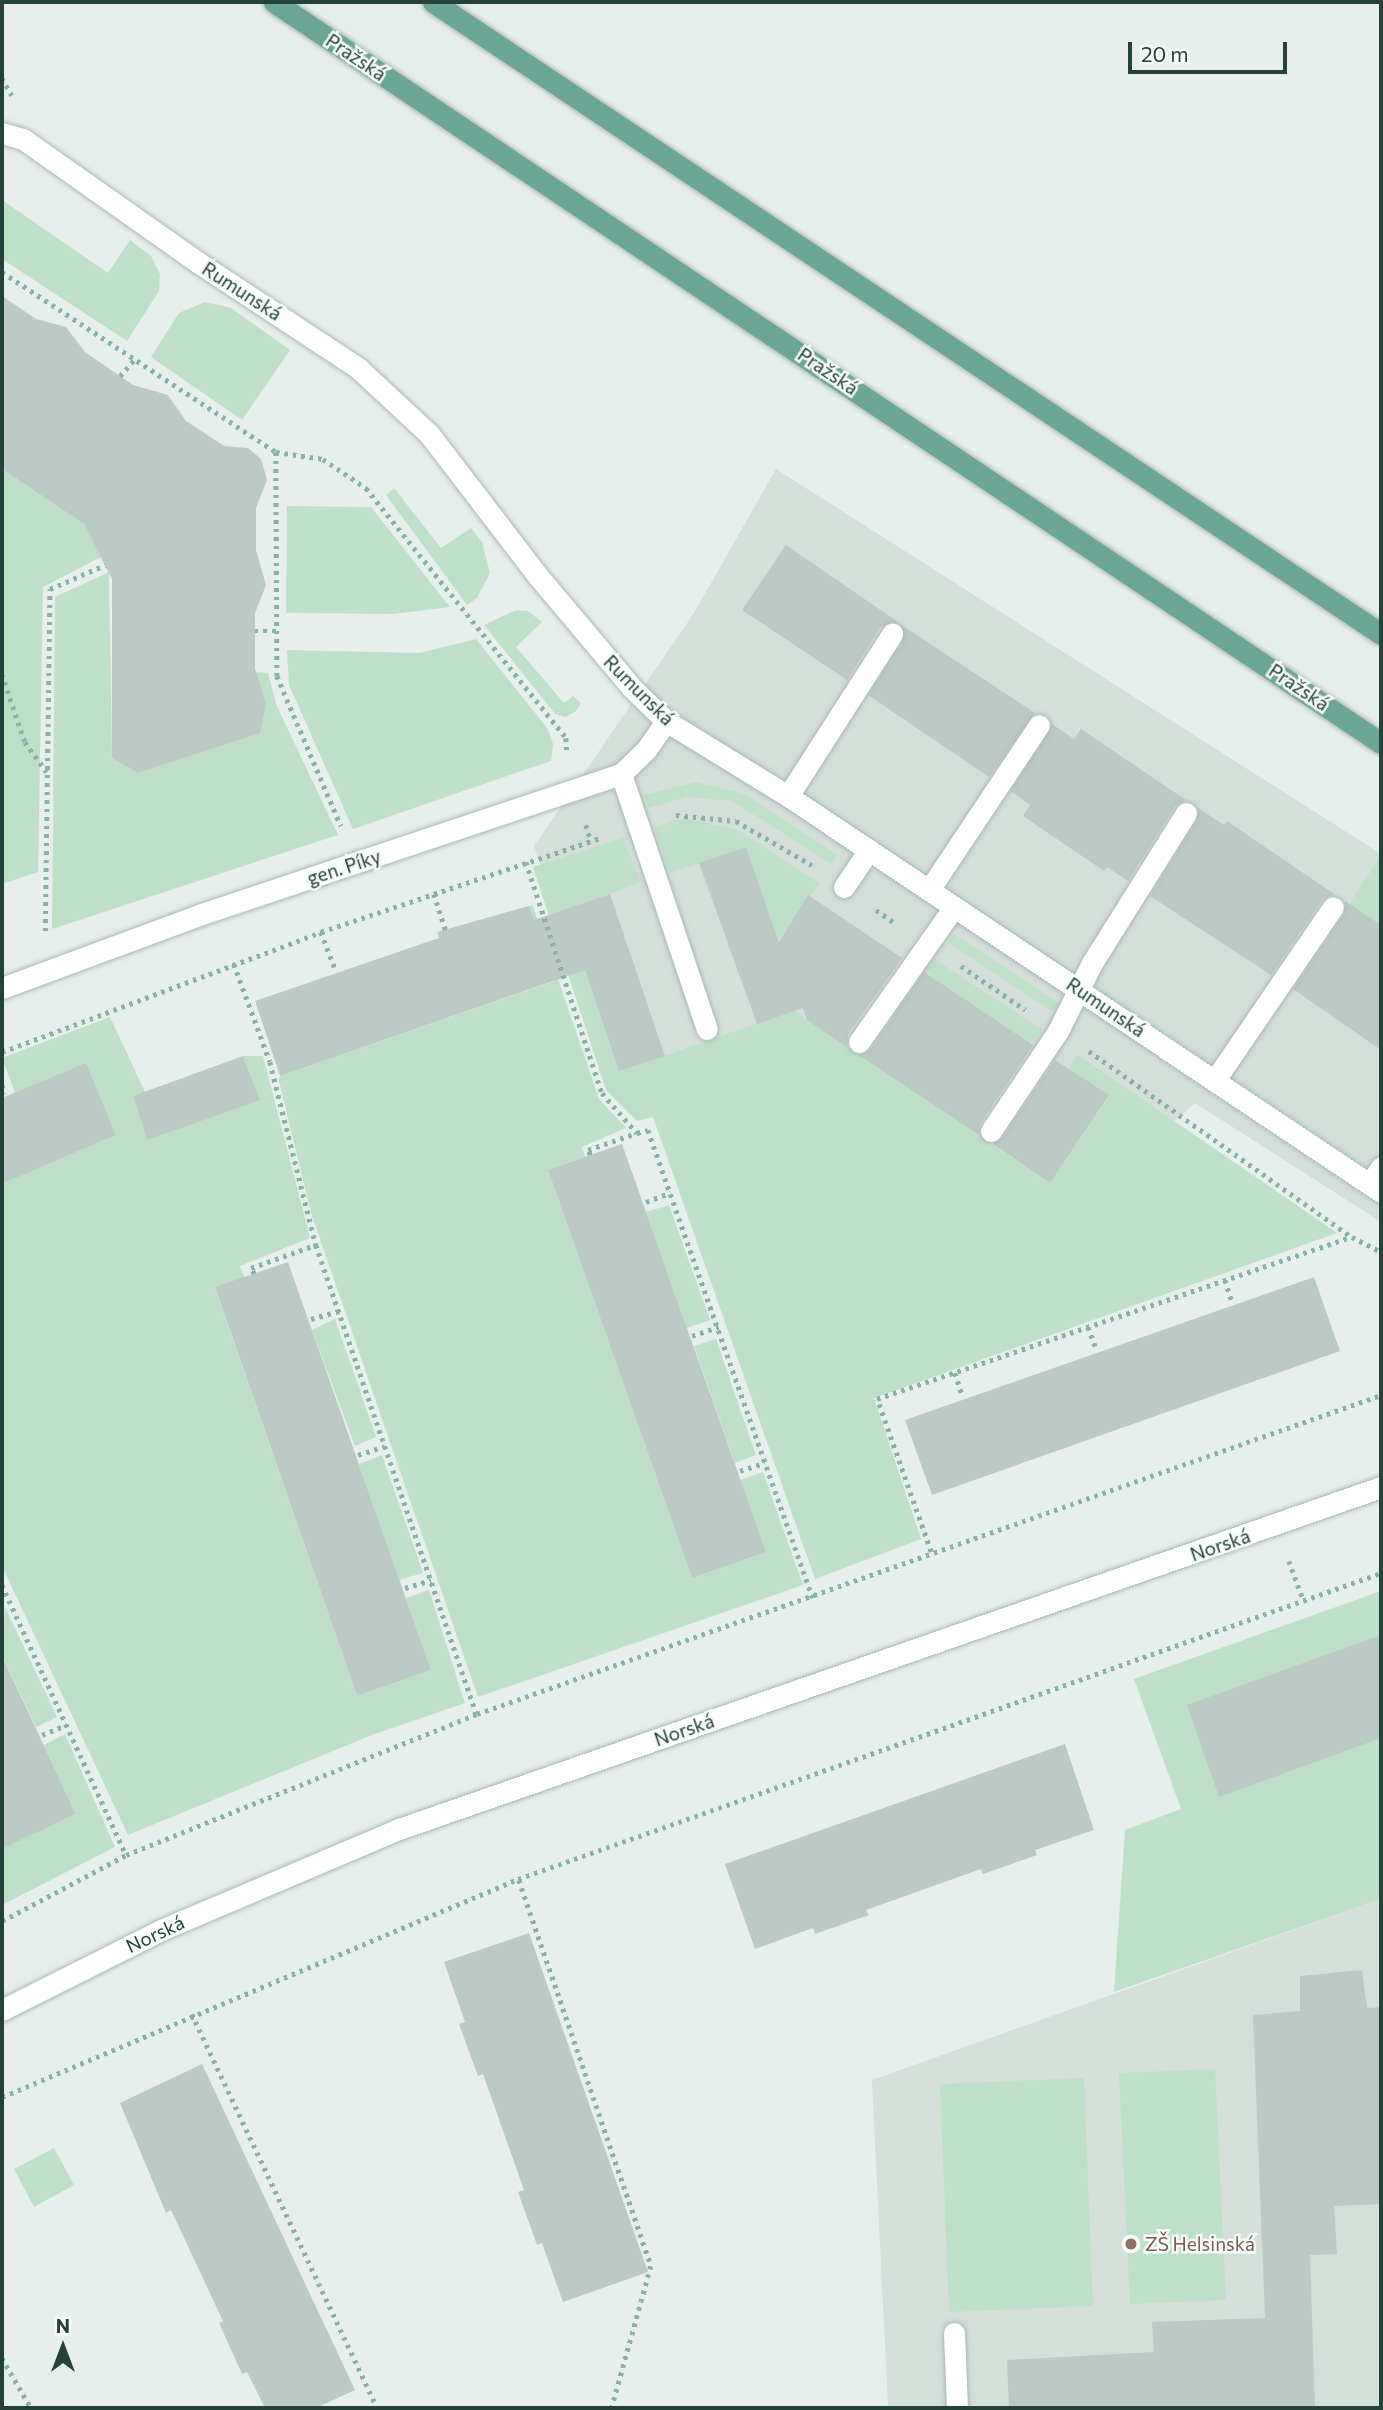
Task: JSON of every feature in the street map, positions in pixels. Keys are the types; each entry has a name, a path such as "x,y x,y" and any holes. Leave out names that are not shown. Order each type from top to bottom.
{"main road":[{"name":"Pražská","path":"274,2 1381,743"},
{"path":"433,2 1381,634"}],"street":[{"name":"Rumunská","path":"2,133 23,139 199,263 358,368 429,434 537,575 632,688 666,721 788,796 1215,1080 1378,1181"},
{"path":"788,796 892,634"},
{"name":"gen. Píky","path":"2,988 50,968 621,774 646,750 666,721"},
{"path":"929,890 1038,725"},
{"path":"621,774 707,1029"},
{"path":"991,1131 1058,1031 1186,813"},
{"path":"844,887 869,850"},
{"path":"859,1042 954,907"},
{"path":"1215,1080 1333,907"},
{"name":"Norská","path":"2,2010 161,1930 399,1829 1381,1488"},
{"path":"954,2333 957,2408"}],"path":[{"path":"2,272 276,452 323,459 366,488 566,738 568,755"},
{"path":"120,376 135,359"},
{"path":"276,452 278,676 286,703 346,838"},
{"path":"50,968 45,941 50,589 105,565"},
{"path":"255,631 278,631"},
{"path":"2,674 25,741 47,772"},
{"path":"638,824 661,816 695,814 736,821 844,887 1058,1031 1352,1237 1381,1252"},
{"path":"2,1052 321,932 591,841"},
{"path":"526,862 602,1093 637,1133"},
{"path":"434,894 446,930"},
{"path":"321,932 335,969"},
{"path":"234,964 270,1062 316,1245 477,1714"},
{"path":"2,1085 5,1094"},
{"path":"590,1155 588,1150 648,1130 813,1599"},
{"path":"646,1202 670,1193"},
{"path":"931,1552 877,1399 1352,1237"},
{"path":"254,1274 251,1268 316,1245"},
{"path":"1225,1280 1232,1303"},
{"path":"311,1319 339,1311"},
{"path":"1088,1326 1097,1350"},
{"path":"692,1336 718,1327"},
{"path":"955,1373 963,1397"},
{"path":"2,1921 126,1856 477,1714 813,1599 931,1552 1381,1395"},
{"path":"358,1455 385,1446"},
{"path":"740,1471 765,1462"},
{"path":"2,2097 192,2014 518,1880 1381,1573"},
{"path":"405,1588 431,1580"},
{"path":"2,1585 4,1595 126,1856"},
{"path":"42,1735 66,1725"},
{"path":"518,1880 651,2266 612,2408"},
{"path":"192,2014 377,2408"},
{"path":"2,2358 31,2408"}],"shaded area":[{"path":"776,469 1381,854 1381,1222 1195,1103 1061,1222 611,1081 534,846 694,613"},
{"name":"ZŠ Helsinská","path":"1381,1899 1381,2408 888,2408 872,2080"}],"green space":[{"path":"2,200 108,273 130,240 151,256 160,274 159,291 127,341 2,259"},
{"path":"205,302 231,308 290,350 242,420 151,357 179,313"},
{"path":"2,469 84,524 101,557 43,587 38,872 2,884"},
{"path":"394,488 441,548 471,528 482,542 490,573 477,598 467,605 386,495"},
{"path":"287,506 371,507 450,607 393,614 286,613"},
{"path":"109,572 112,758 138,773 255,734 266,703 255,672 268,673 276,704 338,835 52,929 55,597"},
{"path":"516,610 528,611 542,622 516,647 564,703 573,696 581,703 576,711 566,717 555,714 484,625"},
{"path":"476,639 548,729 553,744 551,761 353,829 289,685 287,650 419,653"},
{"path":"696,782 745,794 838,855 831,864 732,801 687,797 649,808 644,795"},
{"path":"684,818 738,830 820,883 781,937 778,938 746,848 670,873 655,827"},
{"path":"624,837 640,883 564,910 619,1071 794,1011 1050,1183 1109,1096 1069,1069 1077,1054 1337,1233 874,1398 921,1539 815,1579 653,1117 637,1121 606,1090 533,867"},
{"path":"1381,856 1381,925 1349,904"},
{"path":"529,906 533,906 599,1099 626,1128 582,1147 585,1157 548,1170 692,1578 766,1552 740,1480 763,1472 803,1585 478,1697 312,1216 279,1081 280,1076 555,981"},
{"path":"954,934 1059,1003 1053,1012 948,942"},
{"path":"933,958 1043,1030 1026,1047 1020,1036 932,978 928,970"},
{"path":"110,1017 145,1092 133,1096 147,1139 259,1099 243,1056 263,1056 310,1238 240,1266 245,1278 215,1288 357,1696 431,1670 406,1598 429,1590 465,1703 372,1735 128,1835 2,1566 2,1184 116,1135 86,1064 15,1093 2,1058"},
{"path":"669,1205 710,1320 687,1328 646,1212"},
{"path":"335,1319 376,1437 355,1446 312,1330"},
{"path":"716,1339 756,1455 735,1463 694,1346"},
{"path":"382,1455 423,1573 399,1580 359,1464"},
{"path":"1381,1591 1381,1899 1114,1992 1125,1830 1181,1809 1134,1679"},
{"path":"5,1607 57,1717 36,1727 2,1655"},
{"path":"65,1734 115,1847 2,1905 2,1839 6,1847 76,1814 44,1745"},
{"path":"1215,2069 1226,2300 1130,2304 1119,2073"},
{"path":"1084,2078 1093,2306 949,2312 940,2084"},
{"path":"54,2148 74,2185 34,2207 14,2169"}],"building":[{"path":"2,296 36,319 66,327 85,352 133,385 168,395 186,421 224,446 248,448 261,459 267,480 256,508 256,550 266,585 255,613 255,669 266,703 260,733 138,773 112,758 112,579 84,524 2,469"},
{"path":"786,545 898,622 881,626 847,680 742,610"},
{"path":"900,624 1035,713 989,777 868,695 903,641"},
{"path":"1052,724 1074,739 1081,729 1186,800 1175,806 1128,881 1107,867 1104,871 1023,816 1030,805 1011,791"},
{"path":"1198,808 1224,825 1227,821 1334,894 1322,900 1271,975 1150,896 1197,820"},
{"path":"746,847 779,942 808,895 902,958 848,1034 847,1047 807,1020 803,1008 757,1024 699,863"},
{"path":"610,894 665,1056 619,1071 585,970 280,1076 255,1001 439,938 437,932 529,906 534,920"},
{"path":"1345,901 1381,925 1381,1050 1293,989 1344,914"},
{"path":"924,972 1033,1045 980,1124 979,1135 859,1055 870,1050"},
{"path":"243,1056 260,1100 147,1140 133,1096"},
{"path":"1055,1060 1109,1095 1050,1183 993,1144 1002,1138"},
{"path":"86,1063 116,1135 2,1184 2,1098"},
{"path":"622,1144 766,1552 692,1578 548,1170"},
{"path":"288,1262 431,1670 357,1696 215,1287"},
{"path":"1314,1277 1340,1351 932,1495 905,1420"},
{"path":"1381,1635 1381,1738 1219,1797 1187,1705"},
{"path":"2,1656 76,1814 2,1849"},
{"path":"1065,1744 1094,1830 1035,1850 1037,1855 983,1874 981,1869 866,1910 869,1915 815,1934 813,1928 755,1949 725,1864"},
{"path":"529,1933 648,2272 563,2302 542,2243 537,2245 518,2192 524,2190 483,2074 478,2076 459,2024 465,2022 444,1962"},
{"path":"1362,1970 1367,2008 1381,2007 1381,2204 1334,2206 1337,2254 1310,2255 1315,2408 1009,2408 1007,2360 1154,2352 1152,2322 1265,2318 1253,2015 1300,2011 1300,1976"},
{"path":"202,2064 355,2390 316,2408 265,2408 247,2372 242,2374 219,2323 223,2321 171,2210 166,2213 120,2103"}],"place":[{"name":"ZŠ Helsinská","path":"1131,2244"}]}
